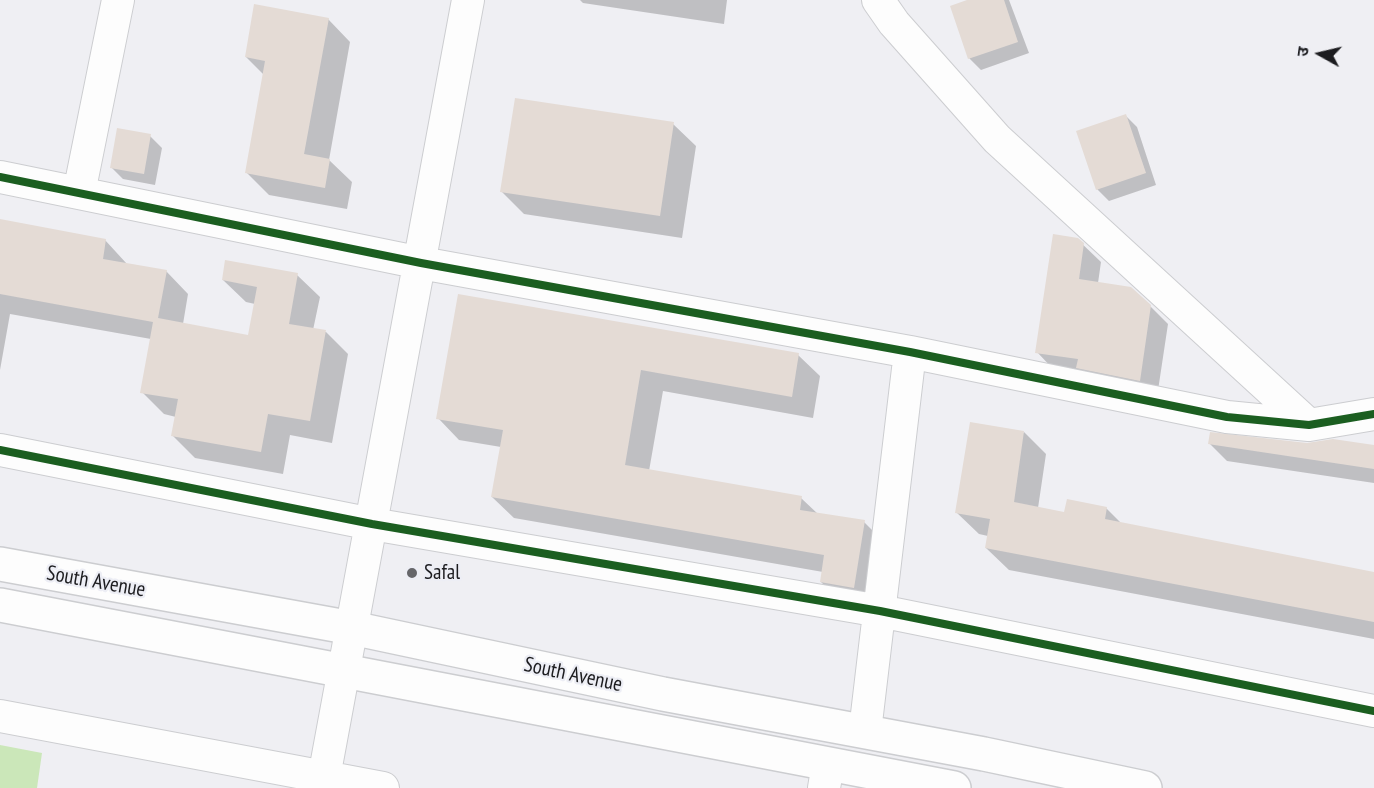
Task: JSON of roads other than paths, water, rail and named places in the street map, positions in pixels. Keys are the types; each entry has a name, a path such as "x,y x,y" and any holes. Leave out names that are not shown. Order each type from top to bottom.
{"main road":[{"name":"South Avenue","path":"0,564 352,628 663,694 865,731 1145,788"},
{"name":"South Avenue","path":"0,605 344,670 826,776 954,788"}],"street":[{"path":"79,194 118,0"},
{"path":"323,782 468,0"},
{"path":"878,0 894,23 997,139 1309,425"},
{"path":"0,177 421,263 910,352 1227,417 1309,425 1374,414"},
{"path":"865,731 910,352"},
{"path":"0,450 372,524 880,611 1374,711"},
{"path":"0,716 323,782 383,788"}],"place":[{"name":"Safal","path":"412,573"}]}
